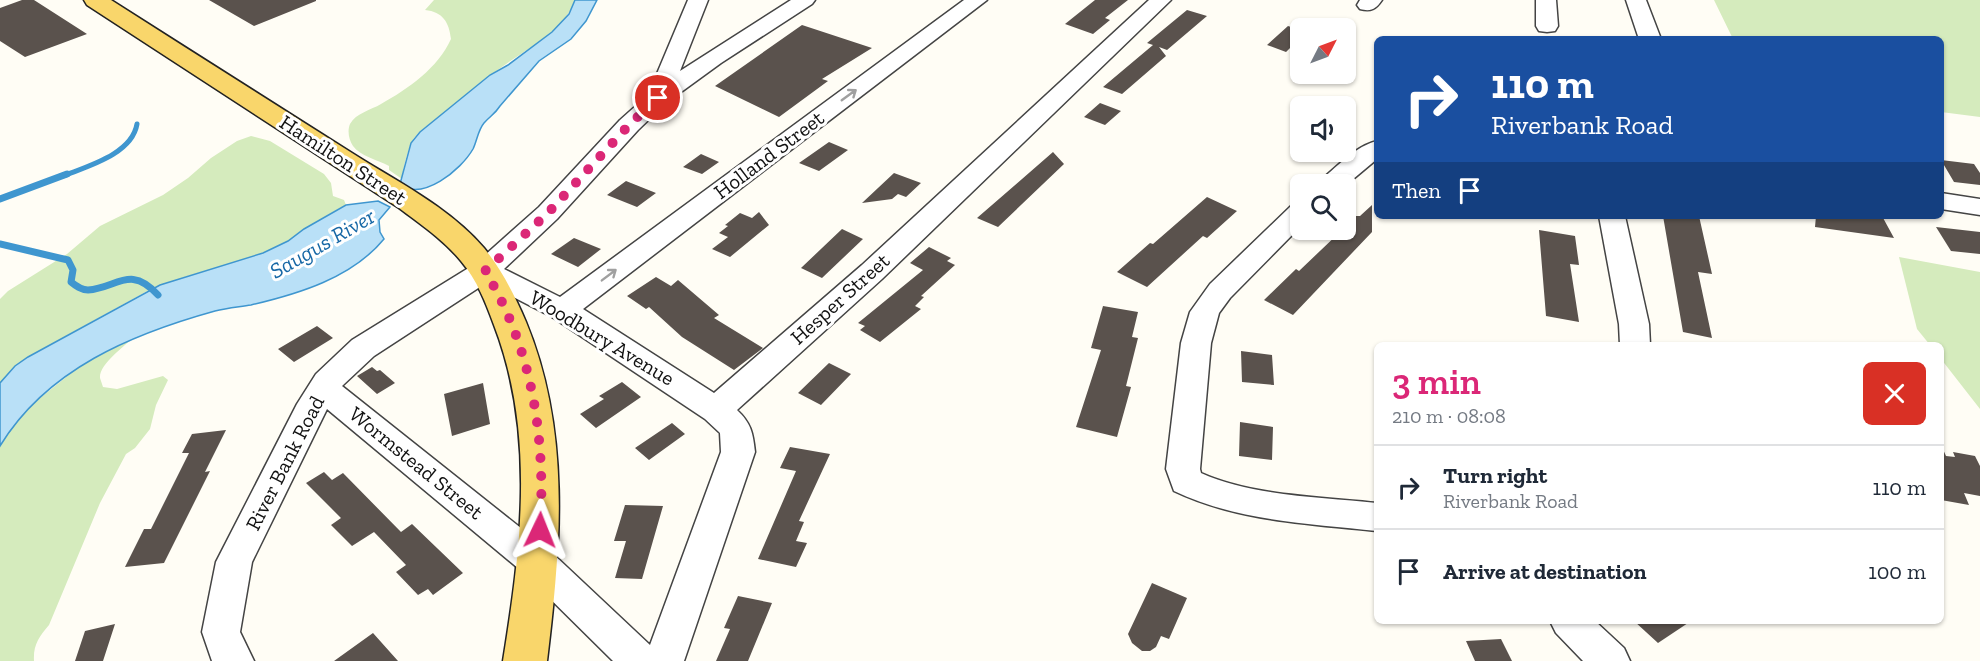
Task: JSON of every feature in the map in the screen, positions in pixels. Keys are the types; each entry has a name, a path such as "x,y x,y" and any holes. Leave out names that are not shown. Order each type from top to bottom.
{"main road":[{"name":"Hamilton Street","path":"95,0 409,202 465,247 485,271 514,329 524,356 537,413 541,513 538,563 525,661"}],"street":[{"path":"658,98 698,0"},
{"name":"River Bank Road","path":"234,661 229,655 221,632 234,562 323,388 363,348 485,271 548,213 629,125 658,98 713,58 805,0"},
{"name":"Holland Street","path":"562,310 977,0"},
{"name":"Hesper Street","path":"716,410 880,264 1161,0"},
{"path":"1546,0 1547,26"},
{"path":"1636,0 1649,36"},
{"path":"1343,174 1374,150"},
{"path":"1944,201 1980,207"},
{"path":"1613,219 1634,324 1635,342"},
{"path":"1290,222 1220,291 1205,312 1197,343 1183,469 1186,481 1197,488 1244,500 1374,518"},
{"name":"Woodbury Avenue","path":"485,271 562,310 716,410"},
{"name":"Wormstead Street","path":"323,388 538,563 640,661"},
{"path":"664,661 738,452 736,429 716,410"},
{"path":"1572,624 1610,661"}],"green space":[{"path":"434,0 575,0 566,17 552,31 491,75 418,134 411,143 402,179 389,170 389,166 356,149 350,138 349,127 356,117 391,98 421,77 445,50 451,39 447,23 436,13 425,10"},
{"path":"1714,0 1980,0 1980,117 1944,112 1944,36 1732,36"},
{"path":"251,136 270,141 324,174 331,183 333,196 344,200 346,205 275,248 149,290 28,357 15,366 0,383 0,299 8,291 67,254 100,226 163,195 211,158 237,141"},
{"path":"1899,257 1980,272 1980,409 1944,363 1944,342 1928,342 1917,329"},
{"path":"134,337 108,361 100,378 103,387 117,389 163,376 168,380 156,405 150,429 135,448 126,454 100,503 49,625 37,642 34,661 0,661 0,430 85,362"}],"water":[{"path":"575,0 597,0 586,21 571,39 539,61 484,123 473,149 460,166 430,186 409,189 400,184 411,143 420,132 490,75 508,65 552,32 569,14"},
{"name":"Saugus River","path":"378,201 390,207 379,220 380,232 384,239 356,264 305,290 269,301 215,311 184,320 153,331 94,358 42,396 19,419 0,446 0,383 15,366 28,357 160,285 263,253 288,241 346,205"}],"building":[{"path":"22,0 34,0 87,34 25,57 0,41 0,8"},
{"path":"209,0 316,0 316,1 254,26"},
{"path":"1095,0 1128,0 1105,18 1110,20 1093,34 1065,24"},
{"path":"1187,10 1207,16 1167,50 1159,47 1166,56 1122,94 1103,87 1153,45 1147,43"},
{"path":"802,25 872,48 822,79 828,81 779,117 715,86"},
{"path":"1290,27 1290,48 1286,52 1267,45"},
{"path":"1100,103 1121,111 1105,125 1084,117"},
{"path":"829,142 848,150 819,171 799,163"},
{"path":"1053,152 1064,164 998,227 977,218"},
{"path":"701,154 719,162 702,174 683,167"},
{"path":"1944,160 1974,164 1980,173 1980,185 1954,182 1944,165"},
{"path":"894,173 921,183 906,197 898,194 892,199 862,203"},
{"path":"626,181 656,193 637,207 607,195"},
{"path":"1207,197 1237,211 1207,238 1203,236 1147,287 1117,272 1150,243 1153,244"},
{"path":"1372,205 1372,232 1293,315 1264,300 1296,269 1299,271 1332,240 1356,240 1356,216 1360,216"},
{"path":"759,212 769,225 730,257 712,249 728,237 719,233 740,213 752,218"},
{"path":"1664,219 1700,219 1712,274 1698,272 1712,338 1683,332"},
{"path":"1816,219 1884,219 1894,238 1815,227"},
{"path":"1936,227 1980,232 1980,254 1951,251"},
{"path":"842,229 863,239 822,278 801,268"},
{"path":"1539,230 1575,236 1579,265 1570,264 1579,322 1546,316"},
{"path":"574,238 601,249 578,267 551,254"},
{"path":"929,247 951,258 947,261 955,265 921,296 924,297 915,306 921,309 880,342 860,330 865,326 858,323 923,270 910,263"},
{"path":"656,277 671,286 678,280 719,315 714,318 763,348 734,370 682,337 649,307 646,309 627,296"},
{"path":"1103,306 1138,312 1132,337 1138,338 1126,386 1131,387 1117,437 1076,427 1101,350 1091,348"},
{"path":"317,326 333,338 294,362 278,349"},
{"path":"1241,351 1272,355 1274,385 1242,382"},
{"path":"829,363 851,374 821,405 798,393"},
{"path":"372,367 377,371 380,370 395,383 377,394 357,376"},
{"path":"622,382 641,397 596,428 580,414 604,399 599,396"},
{"path":"483,383 490,424 452,436 444,394"},
{"path":"1240,422 1273,427 1272,460 1239,456"},
{"path":"672,423 685,434 649,460 635,448"},
{"path":"226,430 205,472 210,471 164,563 125,567 144,529 151,529 189,453 182,453 192,434"},
{"path":"790,447 830,454 799,521 804,522 796,541 807,543 796,567 758,559 796,471 780,468"},
{"path":"1944,452 1946,456 1955,457 1953,452 1975,456 1980,466 1980,496 1964,493 1969,505 1944,501"},
{"path":"324,472 332,480 343,473 401,532 412,524 463,573 433,595 428,589 418,595 396,572 406,565 374,532 352,546 331,525 341,518 306,483"},
{"path":"625,505 663,506 642,579 615,578 626,541 614,541"},
{"path":"1152,583 1187,598 1169,639 1161,636 1156,647 1150,651 1142,651 1132,643 1128,634"},
{"path":"738,596 772,603 748,661 716,661 730,629 724,628"},
{"path":"115,624 103,661 75,661 85,631"},
{"path":"1637,624 1686,624 1658,643"},
{"path":"373,633 398,661 334,661"},
{"path":"1501,639 1512,661 1475,661 1466,641"}],"waterway":[{"path":"63,176 96,163 118,151 127,143 137,124"},
{"path":"0,199 67,174"},
{"path":"0,244 68,260 73,270 71,282 83,289 98,288 131,279 148,286 158,295"}],"route":[{"path":"540,530 540,445 537,413 524,356 514,329 485,271 548,213 629,125 658,98"}]}
